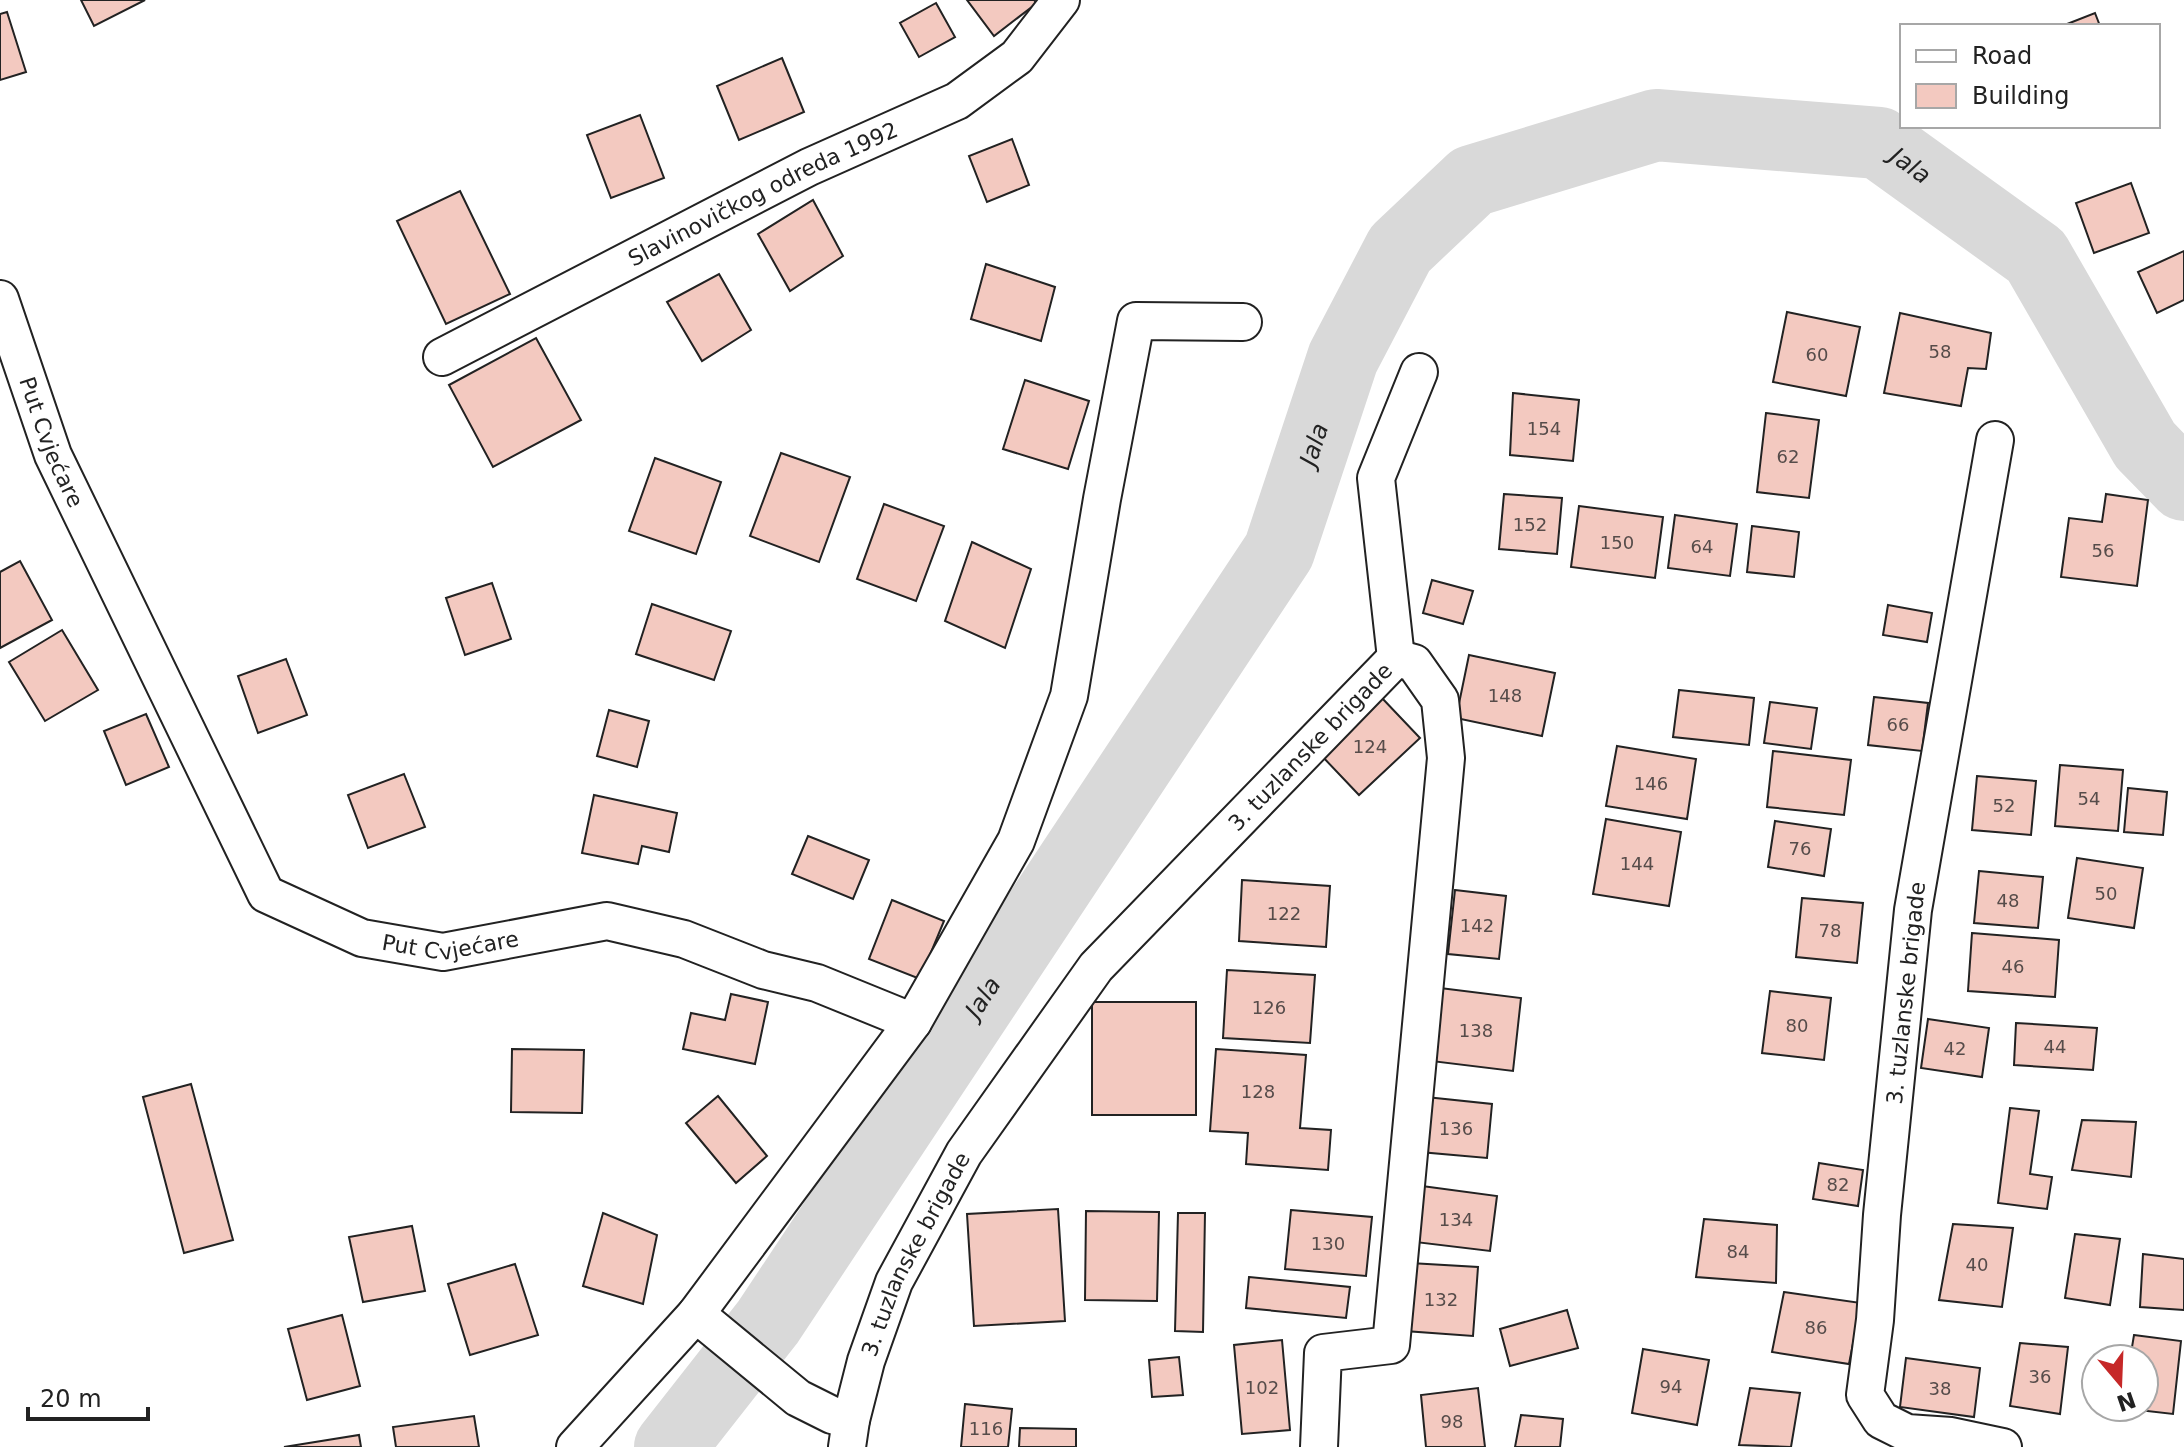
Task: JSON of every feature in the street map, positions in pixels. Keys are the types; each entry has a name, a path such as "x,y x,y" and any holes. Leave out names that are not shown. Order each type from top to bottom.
{"street":[{"name":"Slavinovičkog odreda 1992","path":"442,357 809,167 957,101 1017,57 1061,0"},
{"name":"Put Cvjećare","path":"0,299 53,455 266,894 362,938 443,952 607,921 684,939 763,970 817,983 913,1022"},
{"path":"575,1447 703,1321 913,1022 1016,841 1069,696 1136,321 1243,322"},
{"path":"1396,658 1376,478 1419,372"},
{"name":"3. tuzlanske brigade","path":"1995,440 1913,910 1882,1215 1875,1320 1865,1395 1881,1420 1907,1433 1951,1436 2003,1447"},
{"name":"3. tuzlanske brigade","path":"849,1434 866,1361 894,1282 964,1153 1096,967 1396,658 1414,663 1440,700 1446,758 1393,1329 1391,1345 1323,1353 1319,1447"},
{"path":"703,1321 798,1398 832,1415 849,1434"}],"building":[{"path":"81,0 145,0 94,26"},
{"path":"967,0 1034,0 1037,3 994,36"},
{"path":"936,3 955,37 919,57 900,23"},
{"path":"7,12 26,72 0,80 0,14"},
{"path":"2095,13 2099,24 2067,24"},
{"path":"782,58 804,112 739,140 717,86"},
{"path":"640,115 664,178 611,198 587,135"},
{"path":"1012,139 1029,185 987,202 969,156"},
{"path":"2131,183 2149,233 2094,253 2076,203"},
{"path":"460,191 510,294 446,324 397,221"},
{"path":"813,200 843,256 790,291 758,234"},
{"path":"2184,251 2184,300 2157,313 2138,272"},
{"path":"986,264 1055,287 1041,341 971,319"},
{"path":"719,274 751,330 702,361 667,302"},
{"path":"1787,312 1860,327 1846,396 1773,382"},
{"path":"1900,313 1991,333 1986,369 1968,368 1961,406 1884,393"},
{"path":"536,338 581,420 493,467 449,385"},
{"path":"1025,380 1089,401 1068,469 1003,449"},
{"path":"1513,393 1579,400 1573,461 1510,455"},
{"path":"1766,413 1819,420 1809,498 1757,492"},
{"path":"781,453 850,477 819,562 750,536"},
{"path":"655,458 721,482 696,554 629,531"},
{"path":"1504,494 1562,498 1557,554 1499,549"},
{"path":"2106,494 2148,500 2137,586 2061,577 2069,518 2102,522"},
{"path":"884,504 944,526 916,601 857,579"},
{"path":"1579,506 1663,517 1655,578 1571,567"},
{"path":"1675,515 1737,524 1730,576 1668,568"},
{"path":"1752,526 1799,532 1794,577 1747,572"},
{"path":"972,542 1031,569 1005,648 945,621"},
{"path":"20,561 52,620 0,648 0,572"},
{"path":"1432,580 1473,591 1463,624 1423,613"},
{"path":"492,583 511,639 465,655 446,598"},
{"path":"652,604 731,631 714,680 636,654"},
{"path":"1888,605 1932,613 1927,642 1883,635"},
{"path":"62,630 98,690 45,721 9,662"},
{"path":"1469,655 1555,673 1542,736 1456,718"},
{"path":"286,659 307,715 258,733 238,676"},
{"path":"1679,690 1754,698 1749,745 1673,737"},
{"path":"1381,697 1420,738 1359,795 1320,754"},
{"path":"1874,697 1928,703 1922,751 1868,745"},
{"path":"1770,702 1817,708 1811,749 1764,743"},
{"path":"609,710 649,721 637,767 597,756"},
{"path":"146,714 169,767 126,785 104,731"},
{"path":"1617,746 1696,759 1687,819 1606,806"},
{"path":"1773,751 1851,760 1844,815 1767,807"},
{"path":"2060,765 2123,770 2118,831 2055,826"},
{"path":"404,774 425,827 368,848 348,795"},
{"path":"1977,776 2036,781 2031,835 1972,830"},
{"path":"2128,788 2167,792 2163,835 2124,832"},
{"path":"594,795 677,813 669,852 642,846 638,864 582,853"},
{"path":"1606,819 1681,832 1669,906 1593,894"},
{"path":"1775,821 1831,829 1824,876 1768,867"},
{"path":"808,836 869,860 853,899 792,874"},
{"path":"2077,858 2143,868 2134,928 2068,918"},
{"path":"1979,871 2043,877 2038,928 1974,923"},
{"path":"1242,880 1330,886 1326,947 1239,941"},
{"path":"1455,890 1506,896 1499,959 1448,954"},
{"path":"1802,898 1863,903 1857,963 1796,957"},
{"path":"892,900 944,921 920,979 869,959"},
{"path":"1972,933 2059,940 2055,997 1968,991"},
{"path":"1227,970 1315,975 1310,1043 1223,1038"},
{"path":"1440,988 1521,998 1513,1071 1431,1061"},
{"path":"1770,991 1831,998 1824,1060 1762,1053"},
{"path":"731,994 768,1002 755,1064 683,1049 691,1013 725,1020"},
{"path":"1092,1002 1196,1002 1196,1115 1092,1115"},
{"path":"1928,1019 1989,1028 1982,1077 1921,1068"},
{"path":"2016,1023 2097,1028 2093,1070 2014,1065"},
{"path":"512,1049 584,1050 582,1113 511,1112"},
{"path":"1216,1049 1306,1055 1300,1128 1331,1130 1328,1170 1246,1164 1248,1133 1210,1131"},
{"path":"191,1084 233,1240 184,1253 143,1097"},
{"path":"718,1096 767,1156 736,1183 686,1123"},
{"path":"1426,1097 1492,1104 1487,1158 1420,1152"},
{"path":"2010,1108 2039,1111 2030,1174 2052,1177 2047,1209 1998,1203"},
{"path":"2082,1120 2136,1122 2131,1177 2072,1170"},
{"path":"1819,1163 1863,1170 1858,1206 1813,1199"},
{"path":"1422,1186 1497,1196 1490,1251 1415,1242"},
{"path":"1058,1209 1065,1321 974,1326 967,1214"},
{"path":"1291,1210 1372,1217 1366,1276 1285,1269"},
{"path":"1086,1211 1159,1212 1157,1301 1085,1300"},
{"path":"603,1213 657,1235 643,1304 583,1286"},
{"path":"1178,1213 1205,1213 1203,1332 1175,1331"},
{"path":"1704,1219 1777,1225 1776,1283 1696,1277"},
{"path":"1953,1224 2013,1228 2002,1307 1939,1300"},
{"path":"412,1226 425,1291 363,1302 349,1237"},
{"path":"2075,1234 2120,1239 2110,1305 2065,1298"},
{"path":"2143,1254 2184,1259 2184,1310 2140,1307"},
{"path":"1410,1263 1478,1267 1473,1336 1405,1331"},
{"path":"515,1264 538,1335 470,1355 448,1284"},
{"path":"1249,1277 1350,1287 1346,1318 1246,1308"},
{"path":"1784,1292 1861,1303 1849,1364 1772,1352"},
{"path":"1567,1310 1578,1348 1510,1366 1500,1329"},
{"path":"342,1315 360,1386 307,1400 288,1329"},
{"path":"2134,1335 2181,1341 2173,1414 2160,1412 2160,1343 2133,1343"},
{"path":"1282,1340 1290,1430 1242,1434 1234,1345"},
{"path":"2020,1343 2068,1347 2060,1414 2010,1406"},
{"path":"1643,1349 1709,1360 1697,1425 1632,1413"},
{"path":"1179,1357 1183,1395 1152,1397 1149,1360"},
{"path":"1906,1358 1980,1368 1974,1417 1900,1407"},
{"path":"1478,1388 1485,1447 1426,1447 1421,1395"},
{"path":"1750,1388 1800,1393 1791,1447 1739,1445"},
{"path":"965,1404 1012,1409 1008,1447 961,1447"},
{"path":"1521,1415 1563,1419 1560,1447 1515,1447"},
{"path":"474,1416 479,1447 396,1447 393,1427"},
{"path":"1020,1428 1076,1429 1076,1447 1019,1447"},
{"path":"359,1435 361,1447 284,1447"}],"waterway":[{"name":"Jala","path":"670,1447 768,1322 1279,551 1343,358 1400,249 1472,181 1656,125 1879,143 2036,256 2145,445 2184,485"}]}
